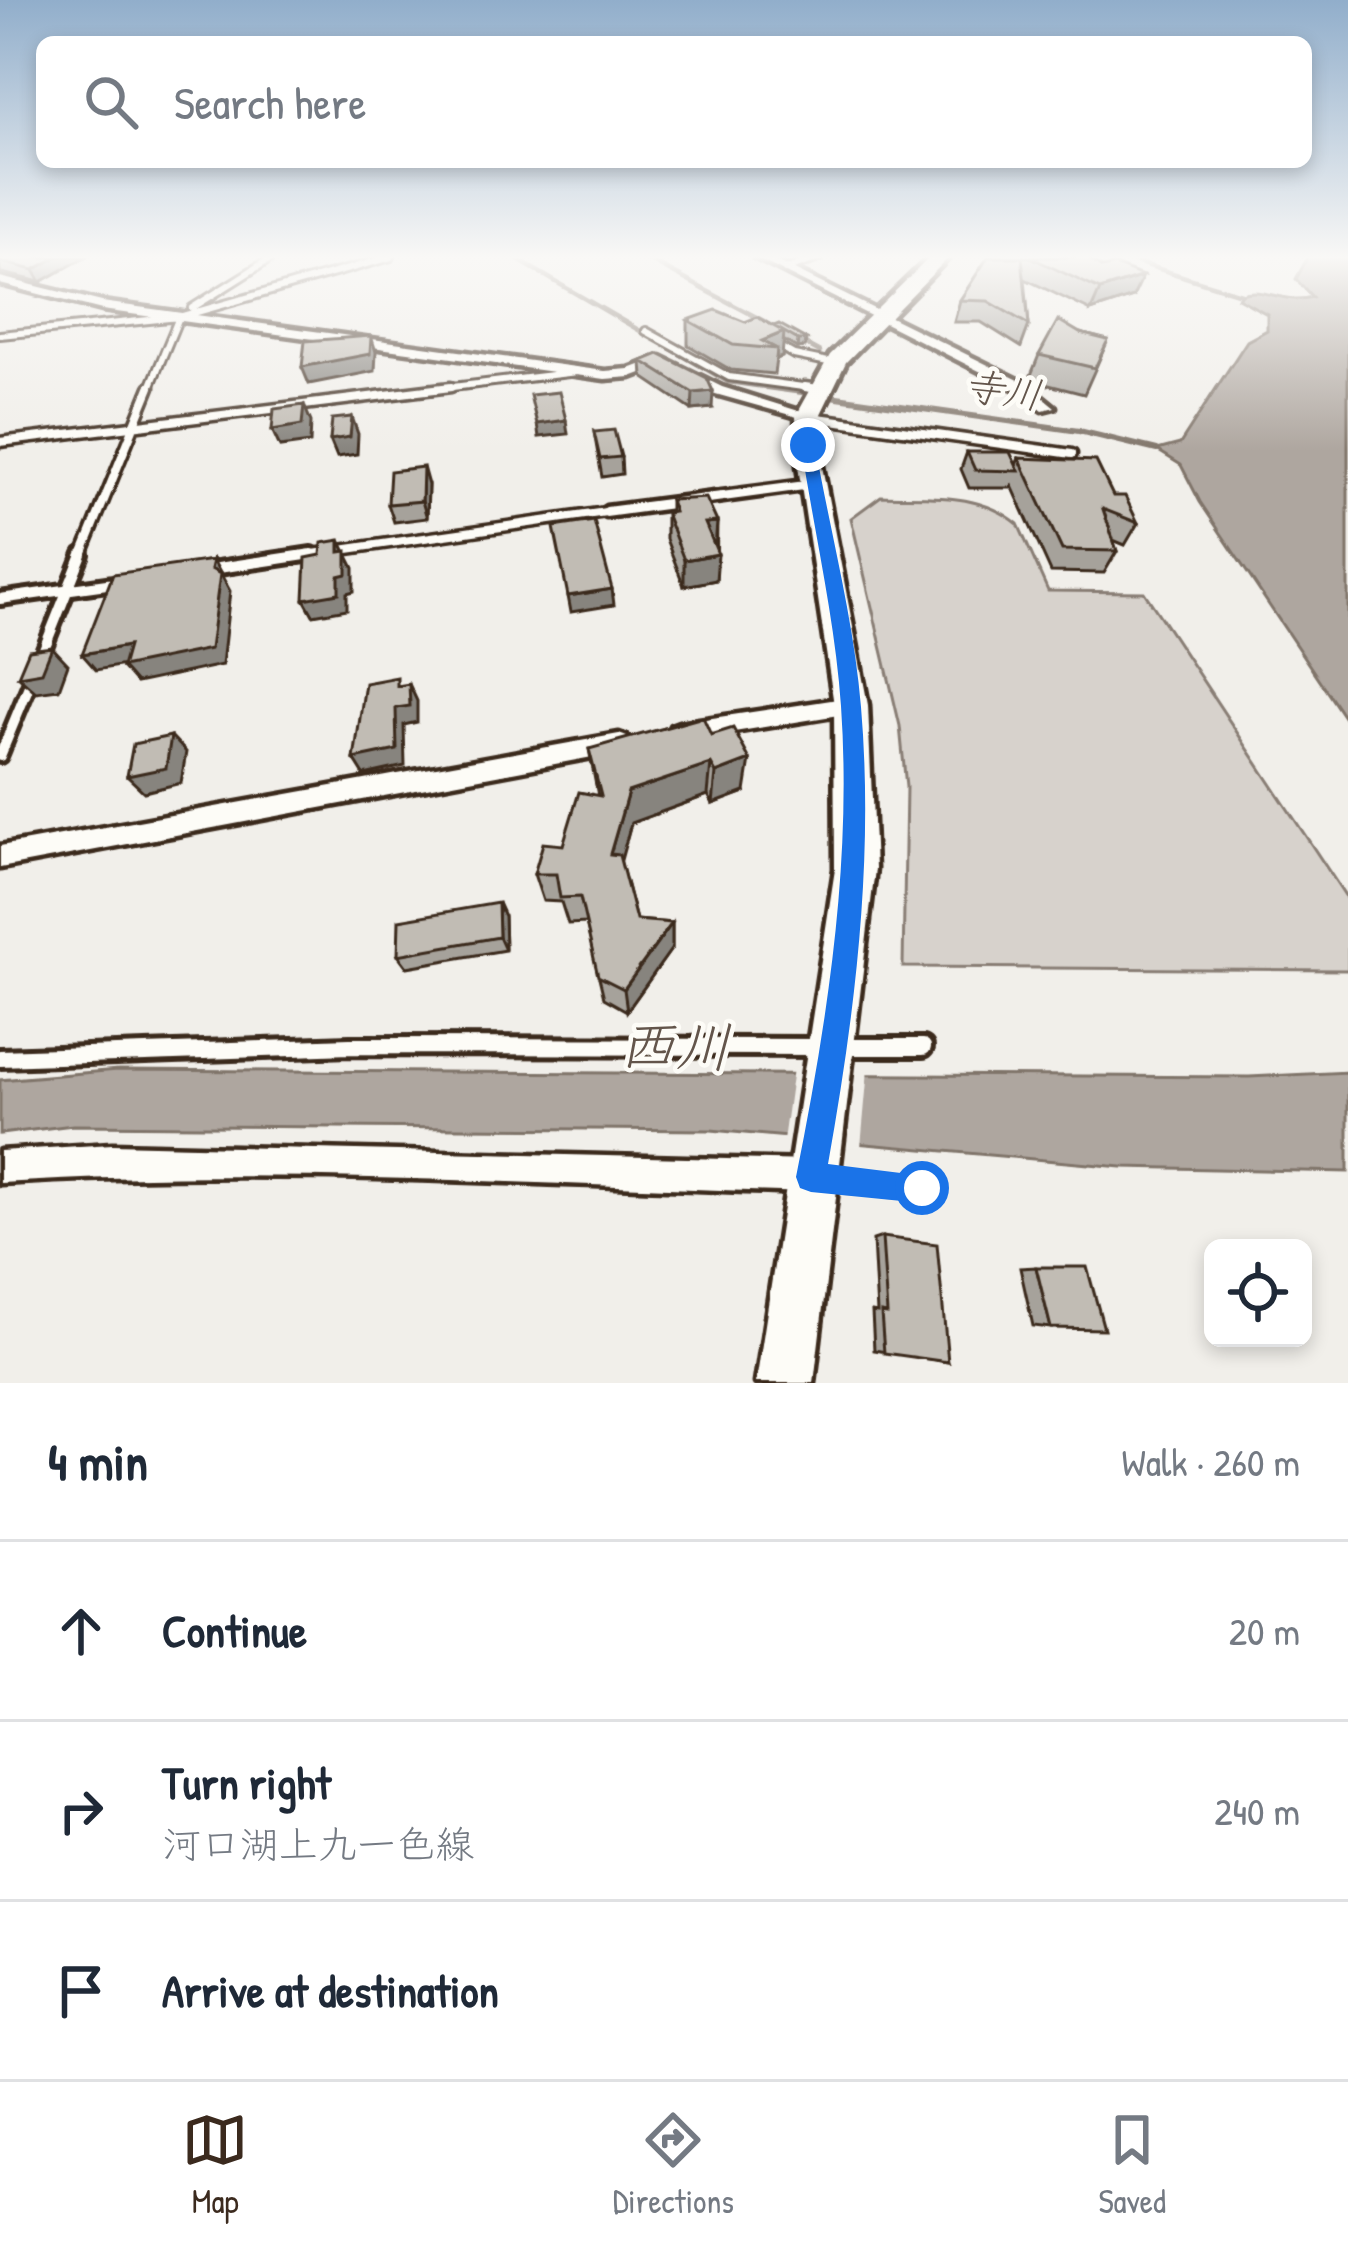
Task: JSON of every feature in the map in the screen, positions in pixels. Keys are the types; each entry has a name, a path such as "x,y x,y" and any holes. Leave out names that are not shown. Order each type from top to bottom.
{"main road":[{"path":"785,1383 855,869 851,705 813,485 813,401 833,363 872,322"}],"street":[{"path":"221,322 577,372 631,373 662,361 704,386 813,401"},
{"path":"894,322 1022,387 1048,407"},
{"path":"606,512 813,485"},
{"path":"0,857 851,705"},
{"path":"0,1167 112,1160 813,1165"}],"lane":[{"path":"0,335 129,322"},
{"path":"0,756 180,322"},
{"path":"646,331 729,376 813,401 1072,454"},
{"path":"755,333 794,355 833,363"},
{"path":"0,442 577,372"},
{"path":"186,573 606,512"},
{"path":"0,599 139,579"},
{"path":"0,1058 350,1046 833,1055 923,1047"},
{"path":"813,1165 922,1188"}],"shaded area":[{"path":"1267,322 1348,322 1348,723 1200,502 1181,465 1157,450 1180,444 1247,341 1267,330"},
{"path":"881,496 953,498 1003,513 1018,524 1048,591 1144,592 1348,900 1348,970 903,967 906,787 900,726 851,518"},
{"path":"118,1070 1249,1077 1348,1072 1348,1172 1122,1167 711,1130 73,1125 0,1134 0,1080"}],"pier":[{"path":"793,1068 868,1069 861,1147 783,1141"}],"building":[{"path":"691,322 765,322 784,332 762,341 777,349 733,345"},
{"path":"1057,322 1108,340 1095,368 1039,355"},
{"path":"779,324 806,339 798,340 774,326"},
{"path":"371,336 370,354 302,367 305,341"},
{"path":"659,354 707,378 713,391 693,393 642,361"},
{"path":"559,392 566,420 537,424 530,395"},
{"path":"304,405 302,425 272,430 274,409"},
{"path":"352,417 350,437 330,440 332,419"},
{"path":"614,430 621,457 600,459 594,432"},
{"path":"967,452 1010,452 1019,471 975,470"},
{"path":"1019,458 1096,461 1113,496 1125,496 1138,523 1103,509 1117,551 1062,550"},
{"path":"423,467 422,501 388,504 390,471"},
{"path":"706,498 717,522 705,523 718,554 684,560 666,513 674,512 670,500"},
{"path":"594,521 612,589 568,596 554,527"},
{"path":"340,540 340,552 347,551 347,574 339,576 339,593 304,599 306,558 321,555 322,543"},
{"path":"213,560 211,569 220,574 210,649 122,667 128,646 82,654 113,574"},
{"path":"52,647 42,672 18,676 29,650"},
{"path":"397,677 397,686 409,684 410,706 396,708 397,750 354,759 365,683"},
{"path":"703,717 711,735 733,728 750,760 716,773 711,764 628,792 610,854 619,855 636,920 672,923 624,989 598,976 580,897 560,898 556,874 534,874 543,843 563,845 579,792 601,796 589,749"},
{"path":"171,736 166,768 127,776 133,744"},
{"path":"498,903 499,937 398,955 399,920"},
{"path":"882,1237 937,1244 948,1362 884,1353 881,1313 887,1314"},
{"path":"1036,1267 1087,1267 1104,1329 1051,1328"}],"waterway":[{"name":"寺川","path":"624,322 728,382 787,390"},
{"path":"798,340 820,352"},
{"name":"寺川","path":"766,387 1079,431 1157,450"}],"route":[{"path":"808,445 851,705 855,869 842,997 811,1177 922,1188"}],"water label":[{"name":"西川","path":"675,1046"}]}
